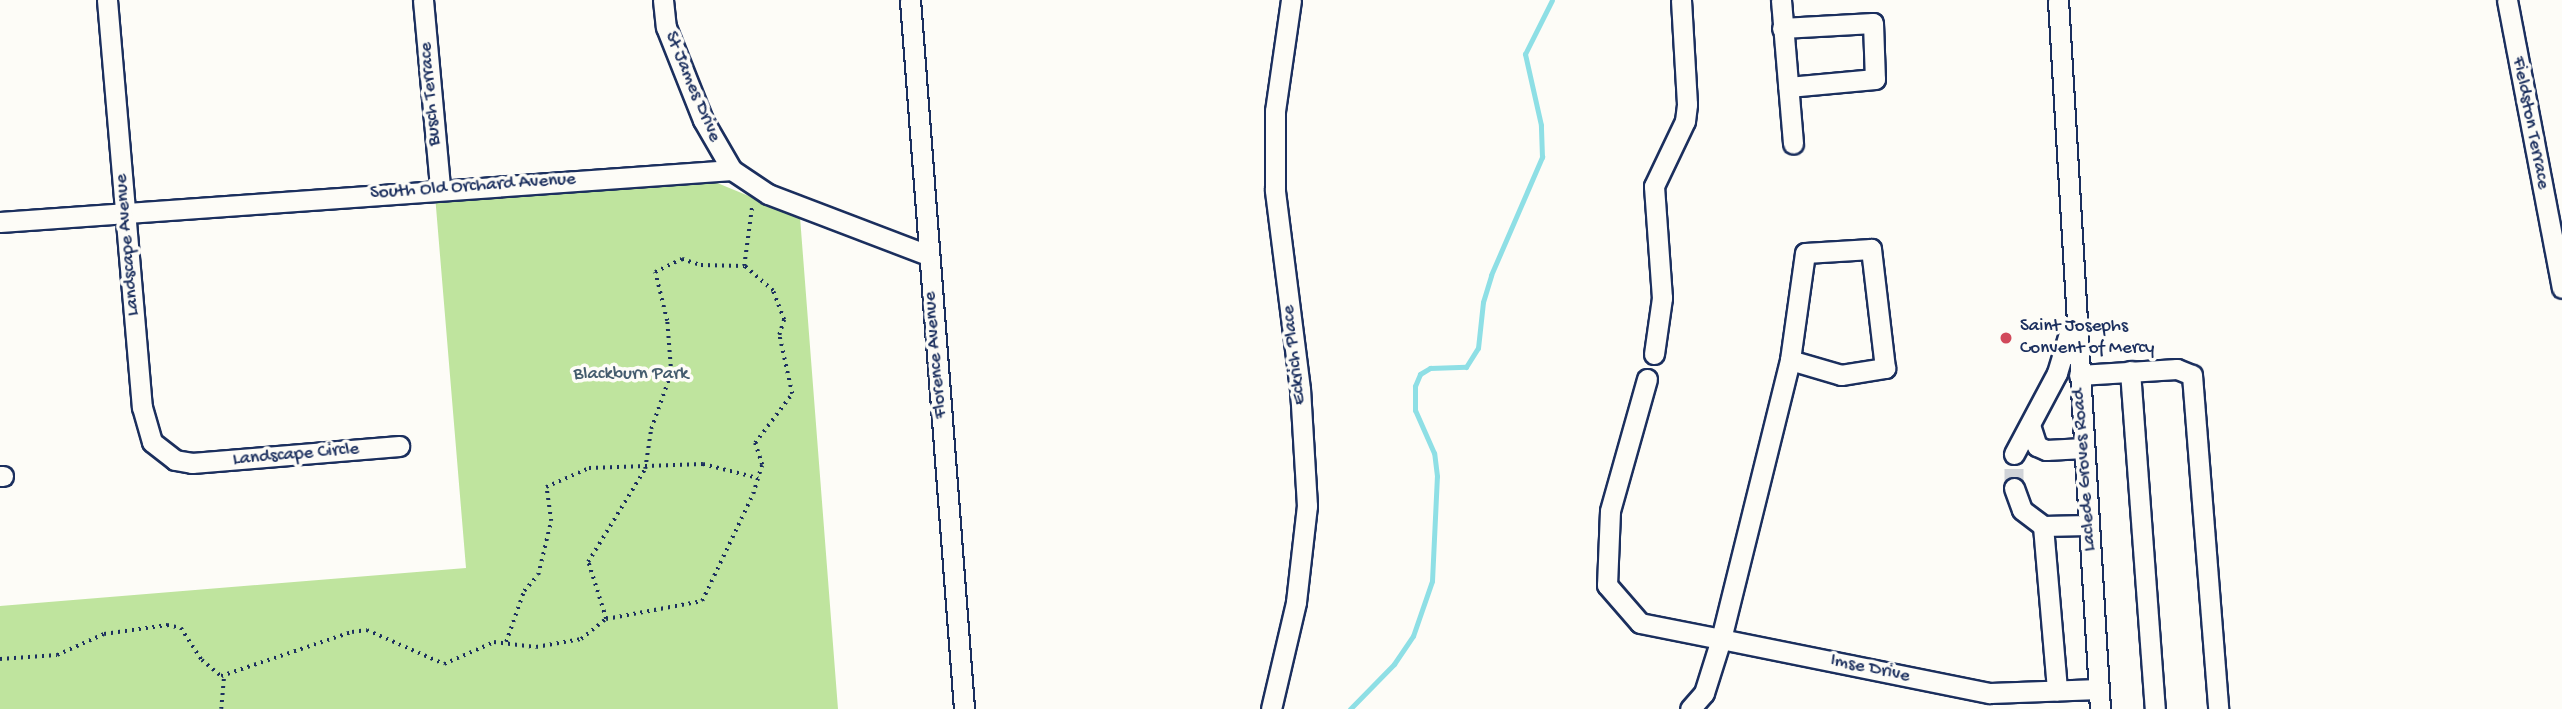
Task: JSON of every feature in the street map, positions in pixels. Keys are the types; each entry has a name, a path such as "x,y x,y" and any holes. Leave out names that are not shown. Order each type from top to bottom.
{"street":[{"name":"Landscape Avenue","path":"107,0 144,420 161,451 192,463"},
{"name":"Busch Terrace","path":"423,0 440,188"},
{"name":"St James Drive","path":"663,0 666,27 703,120 732,170"},
{"name":"Florence Avenue","path":"910,0 964,709"},
{"name":"Eckrich Place","path":"1271,709 1296,602 1307,506 1301,403 1275,190 1276,111 1291,0"},
{"path":"1654,354 1662,298 1654,186 1685,121 1687,104 1681,0"},
{"path":"1781,0 1793,144"},
{"name":"Laclede Groves Road","path":"2058,0 2100,709"},
{"name":"Fieldston Terrace","path":"2507,0 2562,288"},
{"path":"1783,28 1873,23 1875,79 1788,87"},
{"name":"South Old Orchard Avenue","path":"0,222 440,188 732,170"},
{"path":"732,170 756,187 928,255"},
{"path":"1690,709 1704,693 1721,639 1790,360 1805,253 1871,248 1885,368 1841,375 1790,360"},
{"path":"2014,454 2065,353 2075,309"},
{"path":"2079,374 2178,369 2192,375 2218,709"},
{"path":"2130,371 2155,709"},
{"path":"1647,379 1610,511 1607,585 1640,623 1721,639"},
{"path":"2030,425 2037,446 2056,450 2084,448"},
{"name":"Landscape Circle","path":"192,463 400,446"},
{"path":"2014,488 2022,510 2043,526 2088,525"},
{"path":"2043,526 2057,690"},
{"name":"Imse Drive","path":"1721,639 1990,693 2099,689"}],"path":[{"path":"744,265 756,187"},
{"path":"222,676 352,632 367,630 444,664 472,648 506,643 536,647 581,639 606,619 702,601 758,478 762,466 755,443 792,394 779,335 784,320 773,291 744,265 701,265 682,259 655,272 667,321 671,373 651,429 645,469 588,562 606,619"},
{"path":"506,643 524,592 538,575 551,521 546,487 589,468 645,469 703,464 758,478"},
{"path":"0,659 57,655 104,634 167,625 181,628 202,660 222,676"},
{"path":"221,709 222,676"}],"green space":[{"name":"Blackburn Park","path":"710,180 800,217 838,709 0,709 0,606 466,568 435,195"}],"waterway":[{"path":"1350,709 1394,664 1413,636 1432,581 1437,476 1434,453 1415,410 1415,386 1420,374 1430,368 1466,367 1478,348 1483,302 1491,275 1542,157 1541,125 1525,54 1552,0"}],"tunnel":[{"path":"2014,454 2014,488"}],"place":[{"name":"Saint Josephs Convent of Mercy","path":"2006,338"}]}
